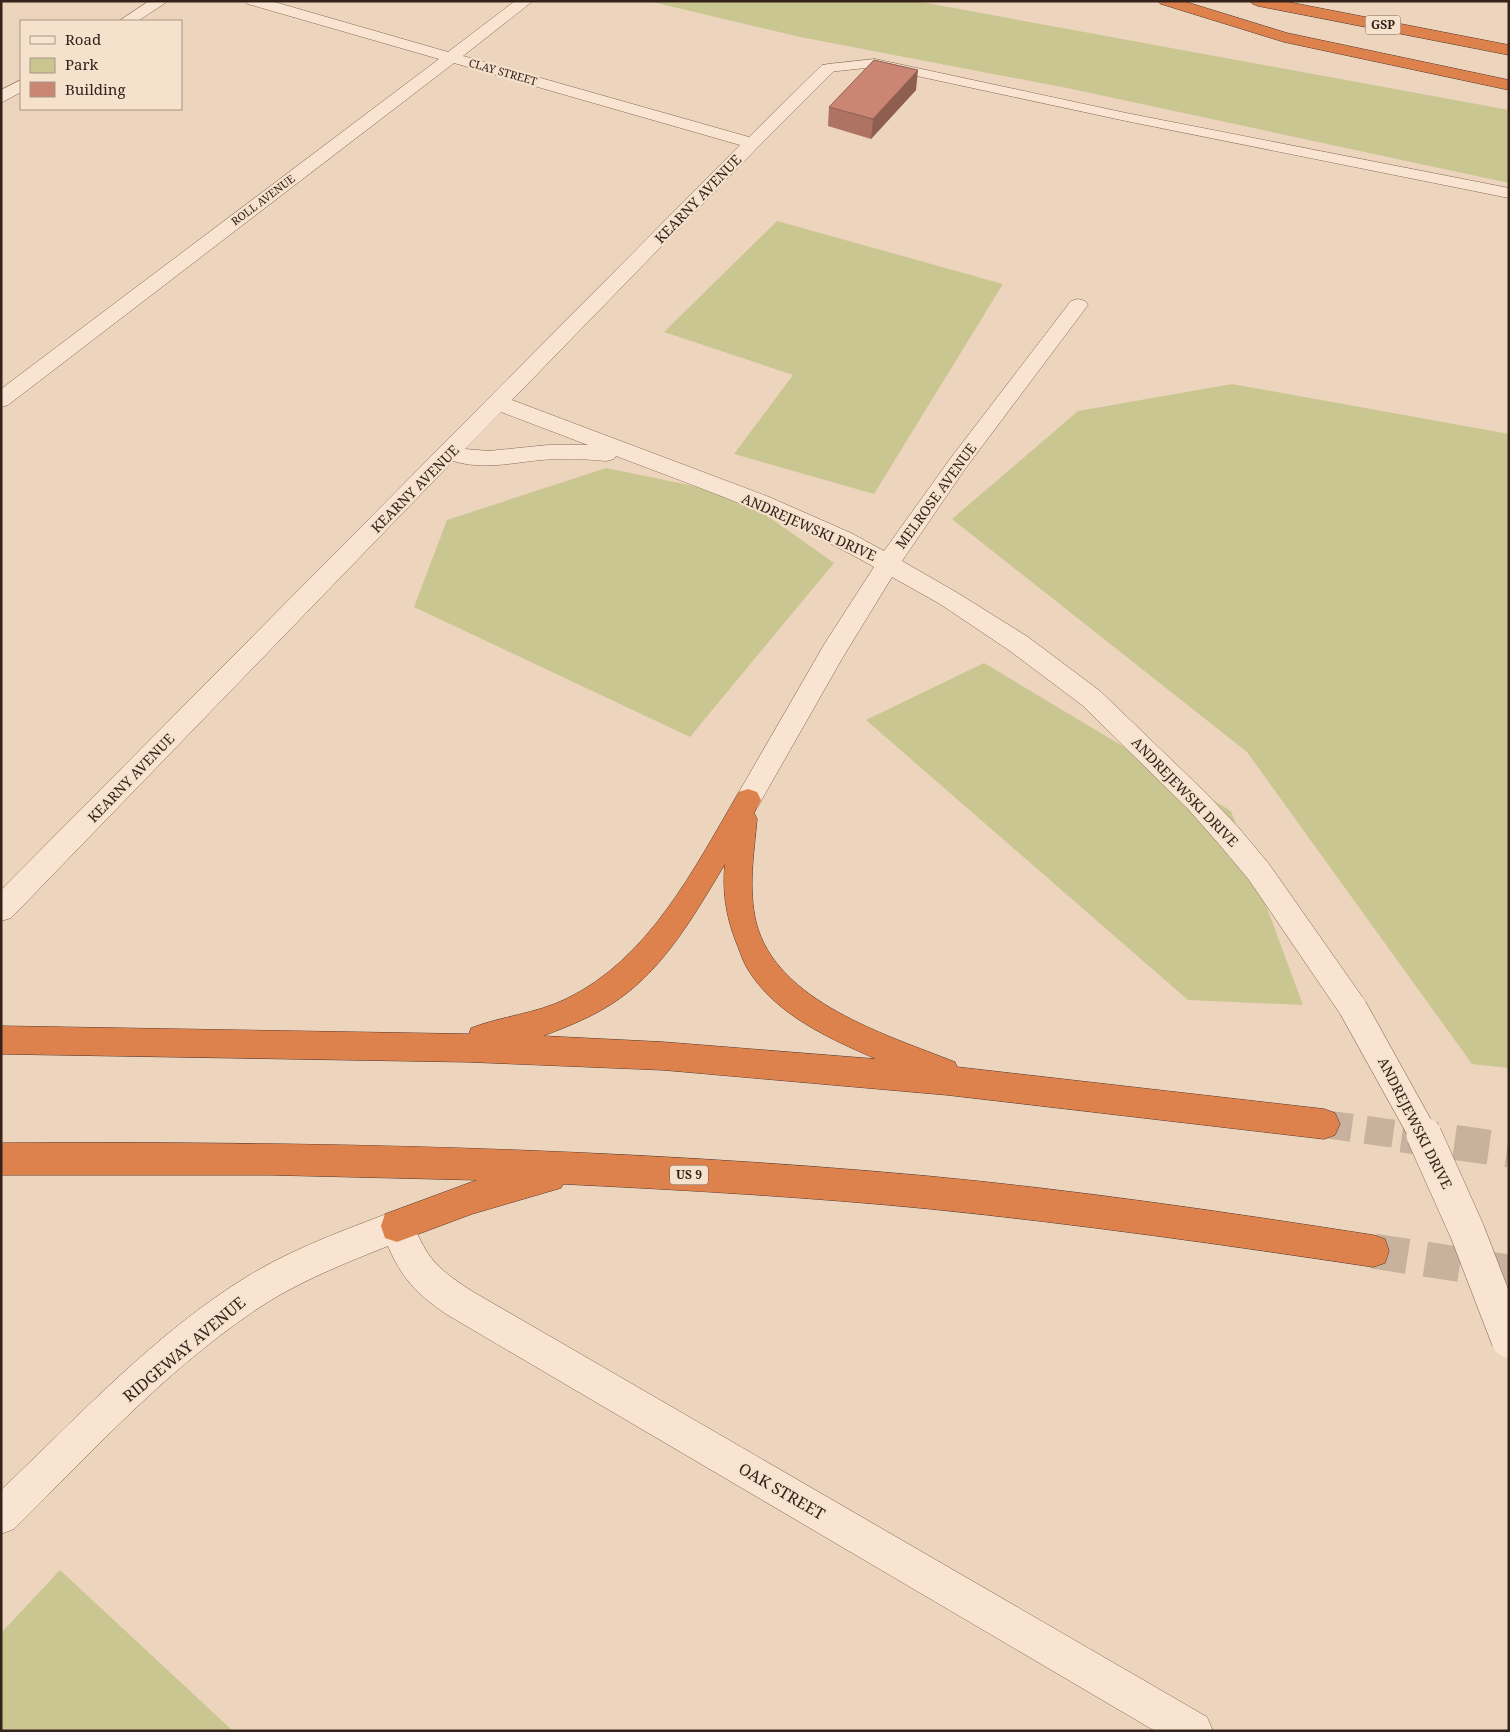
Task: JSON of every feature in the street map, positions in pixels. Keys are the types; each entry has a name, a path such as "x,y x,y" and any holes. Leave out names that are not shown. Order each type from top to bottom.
{"highway":[{"path":"1166,1 1284,37 1509,85"},
{"name":"GSP","path":"1258,1 1509,50"},
{"path":"438,1046 500,1035 566,1013 598,997 625,977 648,954 667,929 695,888 748,800"},
{"path":"748,800 739,844 737,899 741,922 749,944 760,965 777,986 801,1006 836,1026 974,1084"},
{"path":"2,1040 158,1044 438,1046 569,1051 764,1063 974,1084 1324,1124"},
{"name":"US 9","path":"1,1159 218,1158 431,1163 599,1169 854,1186 962,1196 1192,1225 1373,1251"},
{"path":"397,1226 451,1205 503,1188 599,1169"}],"street":[{"path":"129,20 160,1"},
{"name":"CLAY STREET","path":"253,1 752,143"},
{"name":"ROLL AVENUE","path":"1,400 525,1"},
{"name":"KEARNY AVENUE","path":"1,909 752,143 828,68"},
{"path":"1,98 20,86"},
{"name":"MELROSE AVENUE","path":"748,800 838,642 916,521 1078,305"},
{"name":"ANDREJEWSKI DRIVE","path":"499,403 799,519 888,563 985,620 1092,698 1197,801 1247,857 1289,914 1353,1008 1408,1105 1438,1165 1467,1229 1509,1340"},
{"name":"ANDREJEWSKI DRIVE","path":"449,453 481,460 570,451 617,455 645,460"},
{"name":"RIDGEWAY AVENUE","path":"1,1516 154,1370 244,1298 289,1272 397,1226"},
{"name":"OAK STREET","path":"397,1226 404,1250 418,1270 435,1286 458,1302 1193,1731"}],"lane":[{"path":"828,68 875,63 1126,118 1509,193"}],"green space":[{"path":"648,1 916,1 1509,110 1509,183 1067,88 800,37"},
{"path":"777,221 1003,284 874,494 734,454 793,375 664,332"},
{"path":"1232,384 1509,434 1509,1068 1472,1064 1247,752 952,519 1078,411"},
{"path":"606,468 738,495 834,563 690,737 414,607 447,520"},
{"path":"984,663 1231,811 1303,1005 1188,1000 866,720"},
{"path":"60,1570 233,1731 1,1731 1,1633"}],"building":[{"path":"874,60 918,70 873,119 829,107"}],"tunnel":[{"path":"1324,1124 1410,1136"},
{"path":"1402,1135 1509,1150"},
{"path":"1373,1251 1509,1272"}]}
